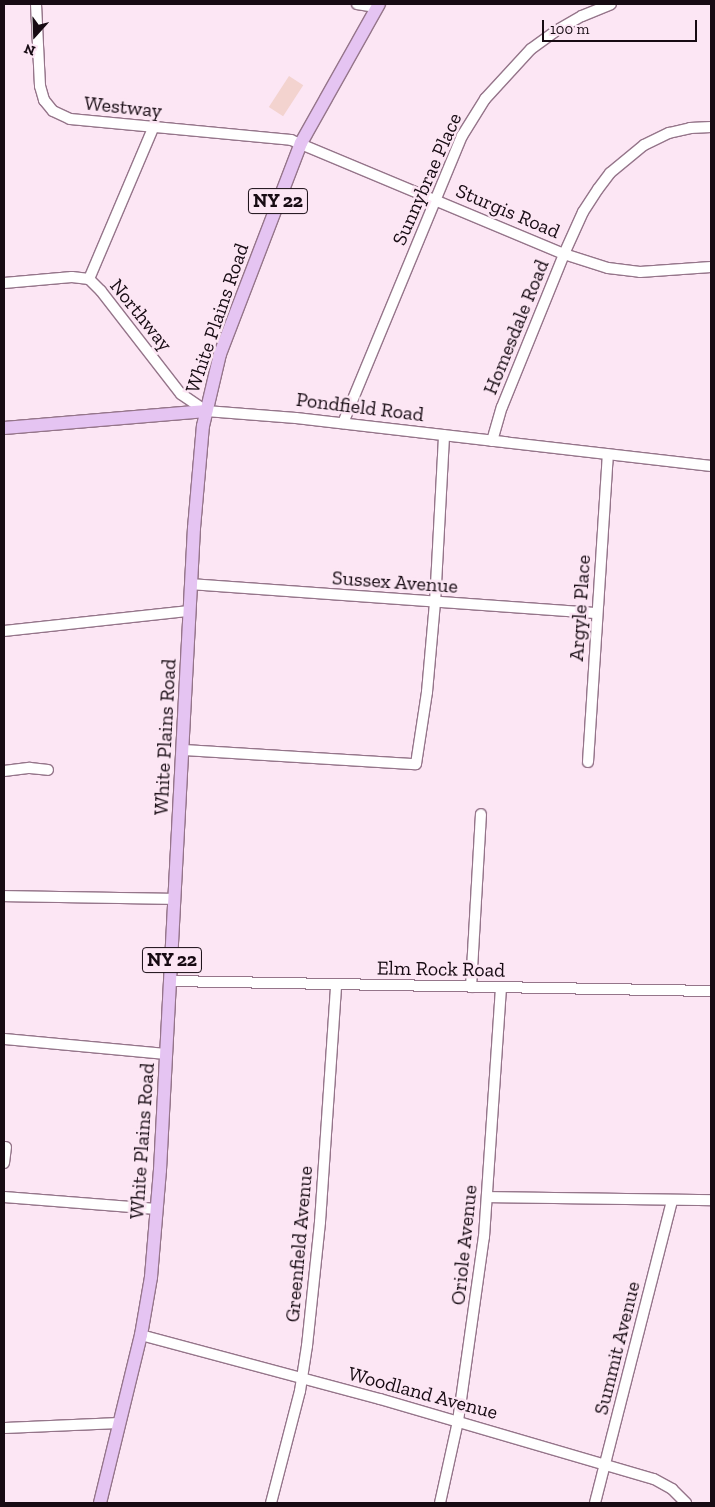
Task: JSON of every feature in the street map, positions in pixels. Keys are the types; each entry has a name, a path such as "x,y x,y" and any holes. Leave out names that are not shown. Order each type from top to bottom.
{"main road":[{"name":"White Plains Road","path":"100,1503 141,1335 151,1277 171,981 197,479 206,411 220,354 232,319 301,143 377,6"},
{"name":"Pondfield Road","path":"4,428 206,411"}],"street":[{"name":"Westway","path":"36,4 40,86 48,106 60,115 81,122 291,140 301,143"},
{"path":"357,4 377,6"},
{"name":"Sunnybrae Place","path":"342,423 462,136 485,99 531,49 554,32 582,16 611,4"},
{"name":"Homesdale Road","path":"492,441 502,407 564,254 583,212 598,189 627,158 644,145 669,133 690,128 711,127"},
{"path":"89,279 153,128"},
{"name":"Sturgis Road","path":"301,143 564,254 608,268 640,272 711,267"},
{"name":"Northway","path":"4,283 72,277 89,279 101,291 181,394 206,411"},
{"name":"Pondfield Road","path":"206,411 342,423 711,466"},
{"path":"184,750 416,764 419,757 436,603 444,435"},
{"name":"Argyle Place","path":"588,762 608,455"},
{"name":"Sussex Avenue","path":"191,584 436,603 598,613"},
{"path":"4,631 189,611"},
{"path":"4,771 30,768 48,770"},
{"path":"471,987 481,814"},
{"path":"4,896 175,899"},
{"name":"Elm Rock Road","path":"171,981 711,991"},
{"name":"Greenfield Avenue","path":"270,1503 302,1379 320,1222 336,985"},
{"name":"Oriole Avenue","path":"440,1503 458,1421 474,1313 487,1197 500,988"},
{"path":"4,1038 166,1054"},
{"path":"4,1163 6,1147"},
{"path":"4,1197 157,1209"},
{"path":"487,1197 672,1201 711,1200"},
{"name":"Summit Avenue","path":"595,1503 672,1201"},
{"name":"Woodland Avenue","path":"141,1335 458,1421 606,1464 654,1479 672,1489 686,1503"},
{"path":"4,1428 120,1423"}],"shaded area":[{"path":"289,76 303,85 283,116 269,107"}]}
